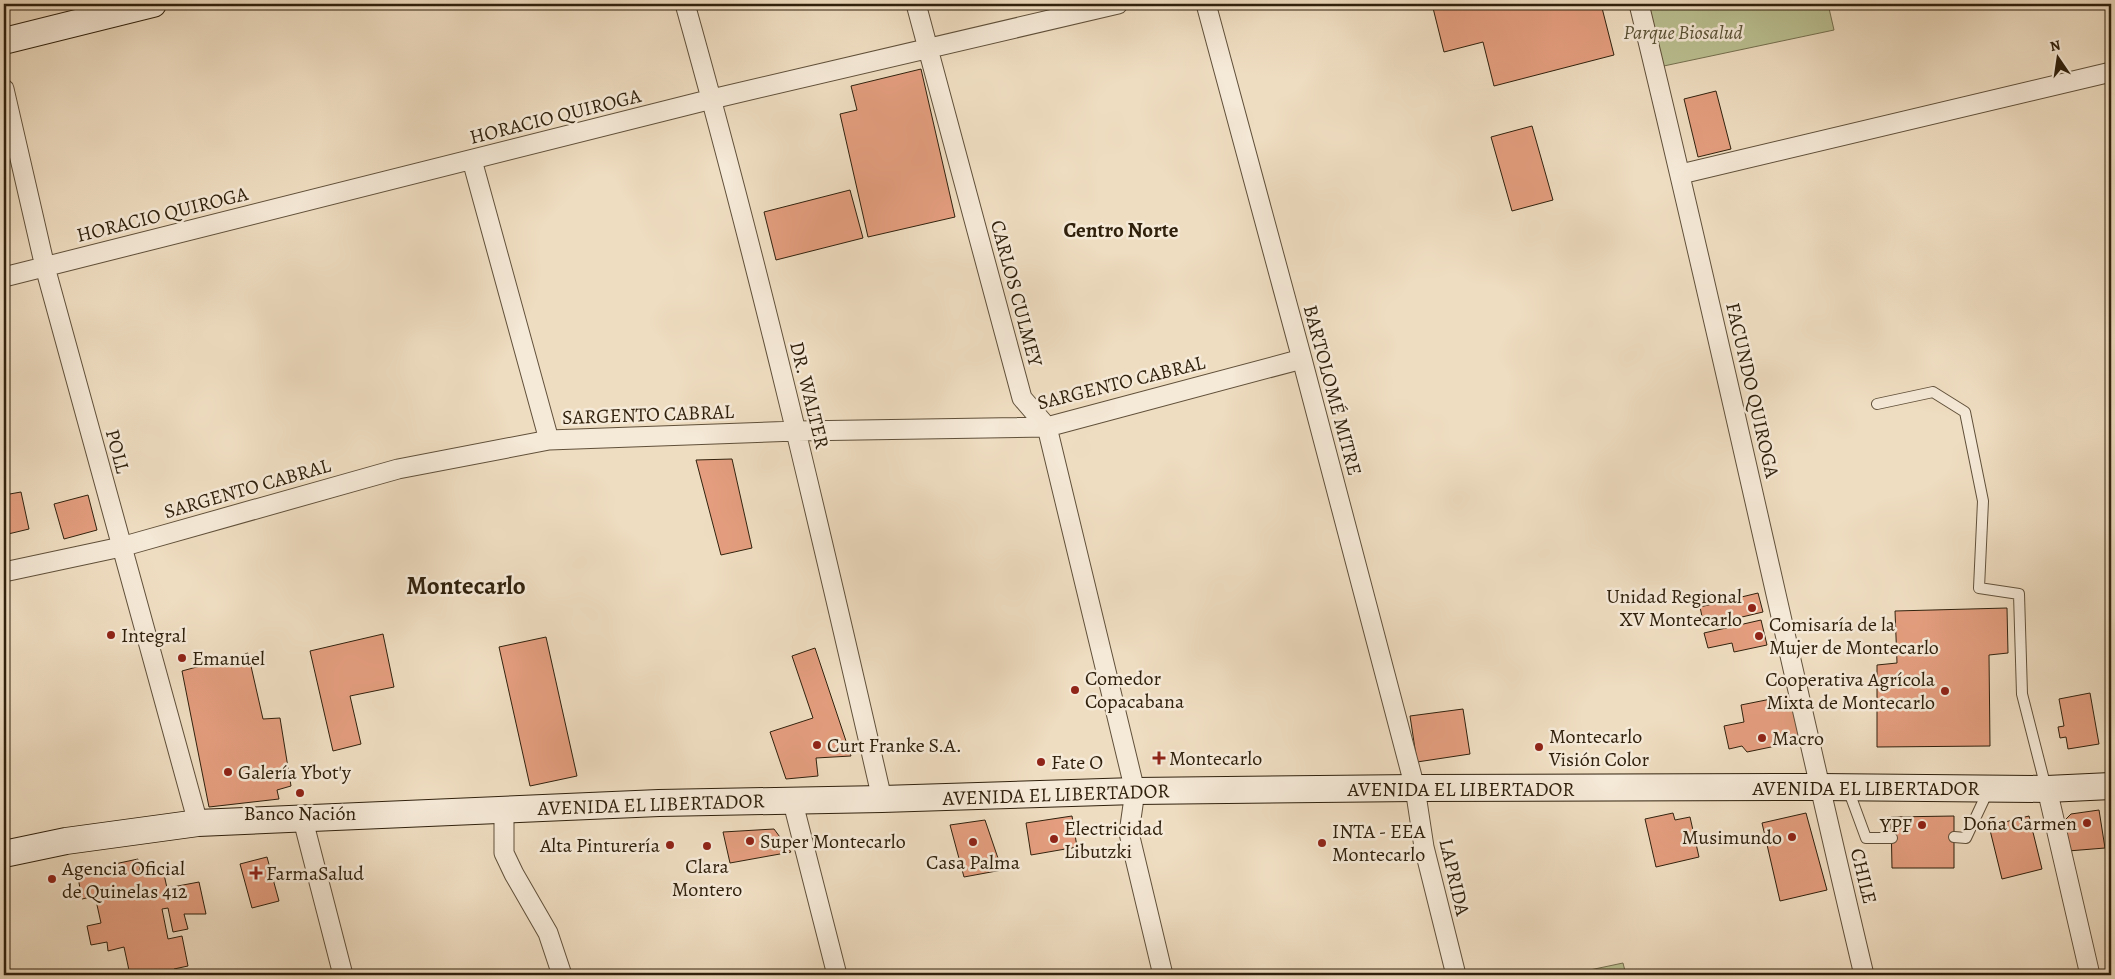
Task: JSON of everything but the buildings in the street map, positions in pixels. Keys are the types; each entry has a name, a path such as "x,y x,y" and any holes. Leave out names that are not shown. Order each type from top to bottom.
{"main road":[{"path":"4,41 153,4"},
{"name":"AVENIDA EL LIBERTADOR","path":"4,854 66,841 198,823 303,820 659,803 1135,792 1415,788 1819,787 2047,789 2111,786"}],"street":[{"name":"DR. WALTER","path":"685,4 712,99 797,431 882,799"},
{"name":"CARLOS CULMEY","path":"916,4 1022,398 1047,427 1135,792"},
{"name":"HORACIO QUIROGA","path":"4,277 712,99 928,50 1118,4"},
{"name":"BARTOLOMÉ MITRE","path":"1206,4 1415,788"},
{"name":"FACUNDO QUIROGA","path":"1639,4 1681,174 1819,787"},
{"path":"1681,174 2111,72"},
{"name":"POLL","path":"4,89 45,267 198,823"},
{"path":"472,160 548,440"},
{"name":"SARGENTO CABRAL","path":"4,572 121,547 398,469 548,440 797,431 1047,427 1302,359"},
{"name":"CHILE","path":"1819,787 1864,975"},
{"name":"LAPRIDA","path":"1415,788 1424,847 1456,975"},
{"path":"2047,789 2090,975"},
{"path":"1135,792 1129,833 1162,975"},
{"path":"792,799 837,975"},
{"path":"504,810 504,854 548,933 562,975"},
{"path":"303,820 344,975"}],"lane":[{"path":"1877,404 1933,392 1965,412 1983,501 1980,588 2020,594 2022,694 2047,789"},
{"path":"1848,788 1866,838 1892,838"},
{"path":"1954,837 1966,838 1989,789"}],"green space":[{"name":"Parque Biosalud","path":"1645,4 1828,4 1834,30 1659,67"},
{"path":"1623,963 1626,975 1566,975"}],"place":[{"name":"Unidad Regional XV Montecarlo","path":"1752,608"},
{"name":"Integral","path":"111,635"},
{"name":"Comisaría de la Mujer de Montecarlo","path":"1759,636"},
{"name":"Emanuel","path":"182,658"},
{"name":"Comedor Copacabana","path":"1075,690"},
{"name":"Cooperativa Agrícola Mixta de Montecarlo","path":"1945,691"},
{"name":"Macro","path":"1762,738"},
{"name":"Curt Franke S.A.","path":"817,745"},
{"name":"Montecarlo Visión Color","path":"1539,747"},
{"name":"Montecarlo","path":"1159,758"},
{"name":"Fate O","path":"1041,762"},
{"name":"Galería Ybot'y","path":"228,772"},
{"name":"Banco Nación","path":"300,793"},
{"name":"Doña Carmen","path":"2087,823"},
{"name":"YPF","path":"1922,825"},
{"name":"Musimundo","path":"1792,837"},
{"name":"Electricidad Libutzki","path":"1054,839"},
{"name":"Super Montecarlo","path":"750,841"},
{"name":"Casa Palma","path":"973,842"},
{"name":"INTA - EEA Montecarlo","path":"1322,843"},
{"name":"Alta Pinturería","path":"670,845"},
{"name":"Clara Montero","path":"707,846"},
{"name":"FarmaSalud","path":"256,873"},
{"name":"Agencia Oficial de Quinelas 412","path":"52,879"}],"district":[{"name":"Centro Norte","path":"1121,230"},
{"name":"Montecarlo","path":"466,585"}]}
